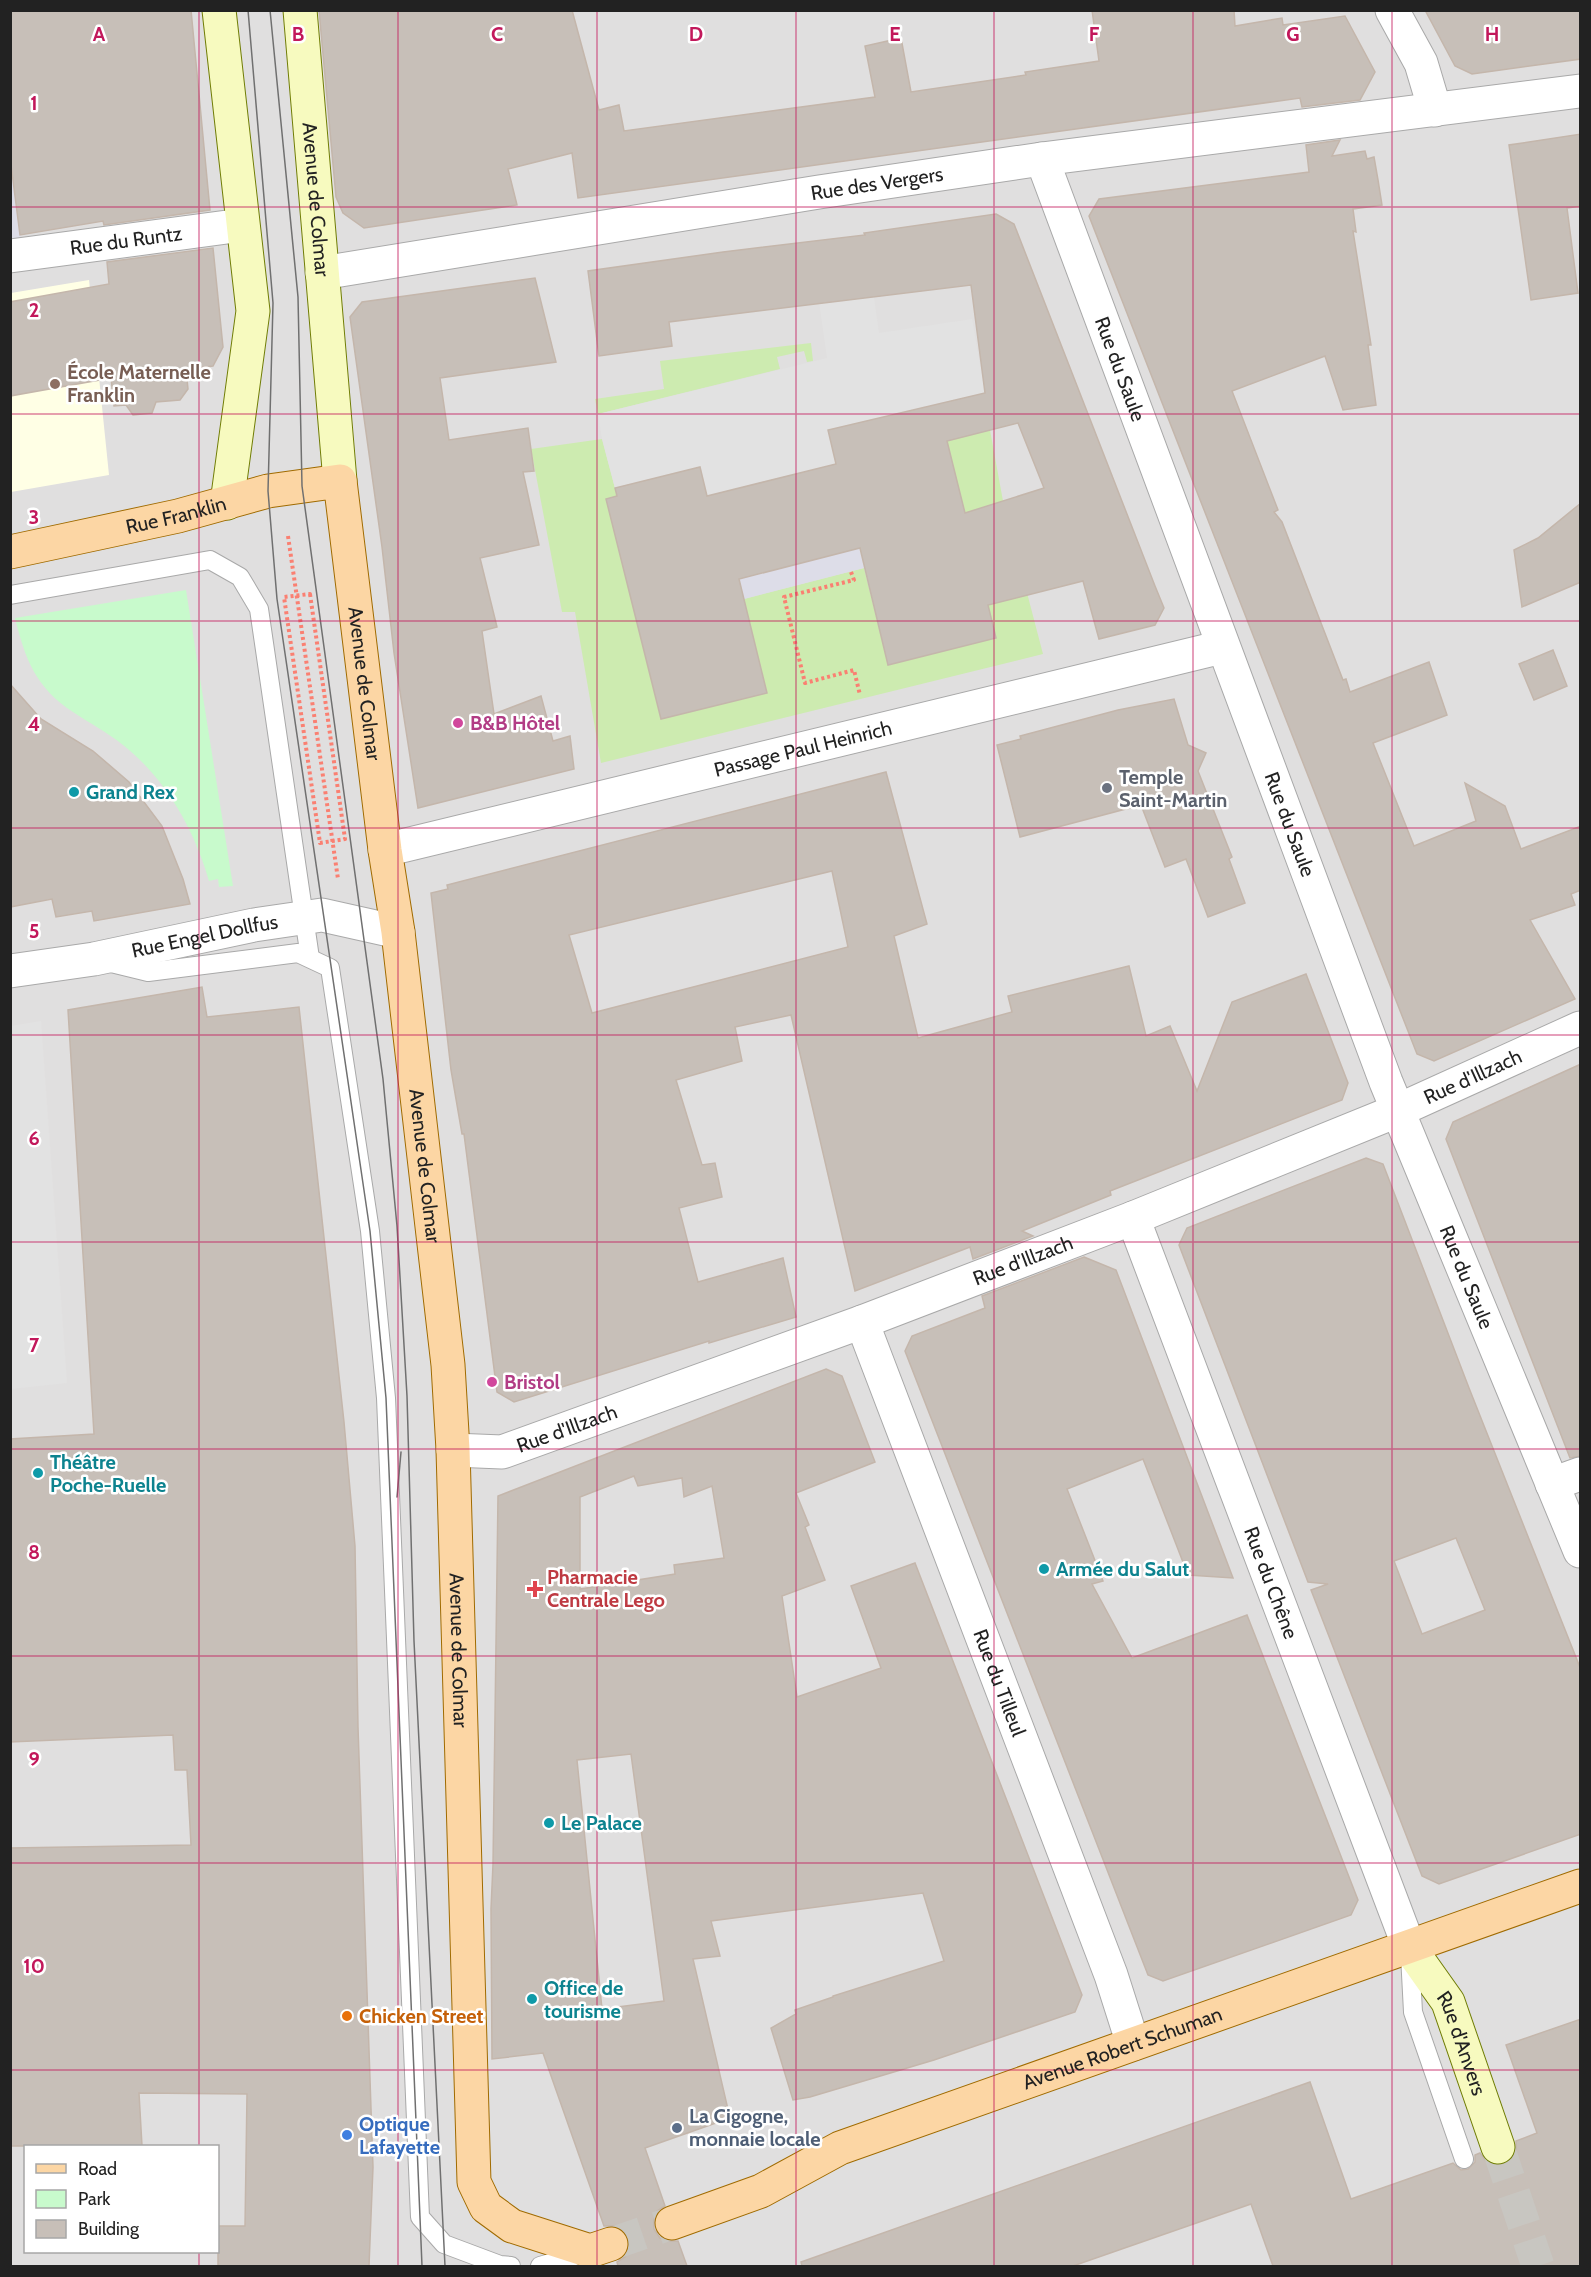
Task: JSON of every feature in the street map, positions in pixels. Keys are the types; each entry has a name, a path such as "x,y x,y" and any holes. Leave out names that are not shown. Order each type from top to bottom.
{"main road":[{"path":"219,10 253,311 227,503"},
{"name":"Avenue de Colmar","path":"300,10 340,481 385,850 398,932 448,1365 453,1450 474,2182 486,2207 512,2226 600,2248"},
{"name":"Rue Franklin","path":"10,552 177,516 268,491 340,481"},
{"name":"Avenue Robert Schuman","path":"672,2223 761,2192 840,2148 1581,1886"},
{"name":"Rue d'Anvers","path":"1409,1947 1448,2002 1498,2147"}],"street":[{"path":"1392,10 1420,63 1435,110"},
{"name":"Rue des Vergers","path":"322,273 808,194 1042,159 1581,91"},
{"name":"Rue du Saule","path":"1042,159 1386,1082 1399,1110 1420,1169 1566,1479 1581,1551"},
{"name":"Rue du Runtz","path":"10,256 242,225"},
{"name":"Passage Paul Heinrich","path":"385,850 1222,647"},
{"name":"Rue Engel Dollfus","path":"10,971 94,959 254,925 322,915 398,932"},
{"name":"Rue d'Illzach","path":"453,1450 502,1452 862,1322 1133,1218 1399,1110 1581,1028"},
{"name":"Rue du Chêne","path":"1133,1218 1409,1947"},
{"name":"Rue du Tilleul","path":"862,1322 1111,1975 1133,2044"}],"lane":[{"path":"10,595 210,560 240,577 259,609 310,958"},
{"path":"94,959 147,972 298,953 330,968 370,1231 386,1398 420,2217 444,2244 500,2265 511,2266"},
{"path":"1409,1947 1413,2012 1464,2159"},
{"path":"540,2266 600,2248"}],"path":[{"path":"288,536 340,889"},
{"path":"851,572 854,580 784,597 805,683 854,670 869,733"},
{"path":"310,594 345,839 320,843 284,597 297,596 310,594"}],"shaded area":[{"path":"11,11 1580,11 1580,2266 11,2266"},
{"path":"10,157 23,255 10,256"},
{"path":"868,255 879,333 972,319 985,393 930,405 932,415 928,416 925,406 828,430 836,464 707,496 699,467 615,488 598,414 827,358 813,260"},
{"name":"École Maternelle Franklin","path":"89,280 109,475 11,492 11,293"},
{"path":"859,548 864,568 744,599 739,579"},
{"path":"41,1021 67,1383 11,1389 11,1026"}],"green space":[{"path":"811,343 813,361 807,362 804,351 777,357 780,369 598,414 595,399 664,389 660,361"},
{"path":"990,430 1003,501 1043,654 601,763 575,612 562,612 531,449 602,439 617,496 661,719 767,693 744,599 864,568 888,665 996,638 947,441"},
{"path":"186,590 233,886 219,887 218,879 209,881 187,824 165,789 138,758 117,740 60,703 41,683 23,647 15,618"}],"building":[{"path":"10,10 191,10 210,210 104,225 103,221 20,235 10,157"},
{"path":"319,10 572,10 599,110 619,105 624,131 875,97 865,46 901,38 911,92 1026,75 1025,72 1099,61 1092,10 1234,10 1235,26 1282,18 1283,25 1345,16 1375,72 1360,100 1302,107 1300,98 578,198 572,153 508,169 517,205 364,228 343,213 336,197"},
{"path":"1425,10 1581,10 1581,59 1472,74 1455,66"},
{"path":"1581,134 1581,206 1567,208 1578,293 1531,300 1509,145"},
{"path":"1340,140 1332,156 1365,151 1367,159 1374,157 1382,205 1353,209 1356,232 1353,231 1371,345 1368,345 1376,405 1343,410 1325,356 1232,391 1278,510 1274,512 1282,522 1343,680 1346,679 1350,692 1429,662 1447,715 1373,743 1414,846 1476,821 1465,783 1505,806 1521,849 1581,826 1581,890 1571,894 1575,905 1530,920 1575,999 1434,1061 1417,1054 1089,216 1099,199 1309,172 1306,145"},
{"path":"996,214 1014,224 1164,608 1155,625 1099,639 1083,581 988,605 996,638 888,665 860,548 739,579 767,693 661,719 606,499 617,496 615,488 700,467 707,496 836,464 828,430 985,393 971,285 669,322 672,346 599,356 588,271 865,235 864,233","holes":["1018,423 1044,488 965,513 947,441"]},
{"path":"213,248 223,347 213,366 186,369 188,389 180,400 156,402 152,413 133,415 126,405 114,406 111,378 10,396 10,302 109,284 107,262"},
{"path":"535,278 556,362 440,378 449,440 528,428 534,471 523,472 539,545 480,558 497,627 482,631 494,714 541,696 553,741 570,736 574,769 418,808 394,653 382,547 350,317 362,302"},
{"path":"1581,503 1581,582 1522,607 1514,550 1538,538"},
{"path":"1553,650 1567,686 1534,700 1519,664"},
{"name":"Grand Rex","path":"10,684 41,719 93,751 129,782 162,826 183,879 190,904 94,921 92,911 56,917 52,899 10,907"},
{"name":"Temple Saint-Martin","path":"1174,699 1188,745 1206,753 1198,771 1232,857 1229,859 1245,903 1208,917 1186,859 1165,867 1141,805 1020,837 997,745 1021,739 1020,736 1118,710"},
{"path":"886,772 927,924 894,936 918,1038 1012,1012 1008,996 1129,966 1146,1036 1170,1026 1197,1091 1232,1002 1306,974 1348,1083 1342,1100 1110,1191 1111,1195 1022,1231 1033,1236 973,1259 970,1247 855,1291 791,1015 735,1027 742,1061 676,1080 702,1165 715,1163 722,1197 679,1208 698,1282 783,1258 796,1317 709,1343 709,1341 514,1402 497,1392 464,1134 462,1134 451,1070 431,893 448,889 447,885","holes":["832,871 848,947 592,1013 569,935"]},
{"path":"202,987 207,1017 299,1007 344,1422 355,1546 358,1727 373,2167 369,2266 218,2266 219,2226 245,2226 247,2094 139,2093 142,2145 10,2146 10,1848 191,1845 187,1770 175,1770 173,1735 10,1742 10,1439 94,1434 68,1010"},
{"path":"1581,1064 1581,1456 1570,1458 1446,1139 1453,1122"},
{"path":"1366,1158 1383,1164 1581,1670 1581,1834 1439,1884 1422,1876 1311,1590 1328,1584 1308,1582 1179,1245 1187,1228","holes":["1456,1538 1485,1610 1422,1634 1394,1561"]},
{"path":"1084,1257 1116,1270 1233,1578 1188,1575 1143,1459 1067,1489 1103,1581 1092,1584 1132,1658 1247,1615 1358,1900 1351,1915 1163,1981 1148,1975 905,1351 912,1336 985,1308 982,1296"},
{"path":"826,1369 842,1376 875,1462 796,1493 809,1525 805,1527 825,1580 782,1596 797,1697 881,1668 851,1586 915,1563 1082,1995 1075,2012 934,2060 793,2100 771,2028 796,2014 795,2010 944,1961 923,1893 711,1921 720,1956 693,1959 730,2118 645,2148 665,2206 657,2211 654,2229 660,2238 678,2241 687,2266 618,2266 617,2262 625,2257 629,2248 629,2238 624,2230 615,2226 604,2226 543,2053 492,2059 491,1909 498,1496","holes":["634,1476 638,1486 682,1478 684,1497 712,1486 724,1558 674,1565 675,1574 580,1589 580,1497","631,1754 664,2001 602,2009 577,1760"]},
{"path":"1581,2019 1581,2266 1273,2266 1251,2204 1073,2266 802,2266 801,2262 1310,2082 1351,2199 1453,2163 1461,2170 1468,2169 1475,2162 1475,2155 1480,2153 1486,2161 1495,2165 1504,2165 1512,2159 1516,2150 1516,2141 1537,2133 1506,2045"}],"tunnel":[{"path":"1498,2147 1538,2266"},
{"path":"611,2244 672,2223"}],"tram line":[{"path":"248,10 273,303 268,491 277,599 370,1231 386,1398 422,2266"},
{"path":"270,10 298,297 302,486 383,1079 397,1226 407,1396 414,1641 445,2266"},
{"path":"397,1497 401,1452"}],"place":[{"name":"École Maternelle Franklin","path":"55,384"},
{"name":"B&B Hôtel","path":"458,723"},
{"name":"Temple Saint-Martin","path":"1107,788"},
{"name":"Grand Rex","path":"74,792"},
{"name":"Bristol","path":"492,1382"},
{"name":"Théâtre Poche-Ruelle","path":"38,1473"},
{"name":"Armée du Salut","path":"1044,1569"},
{"name":"Pharmacie Centrale Lego","path":"535,1589"},
{"name":"Le Palace","path":"549,1823"},
{"name":"Office de tourisme","path":"532,1999"},
{"name":"Chicken Street","path":"347,2016"},
{"name":"La Cigogne, monnaie locale","path":"677,2128"},
{"name":"Optique Lafayette","path":"347,2135"}]}
